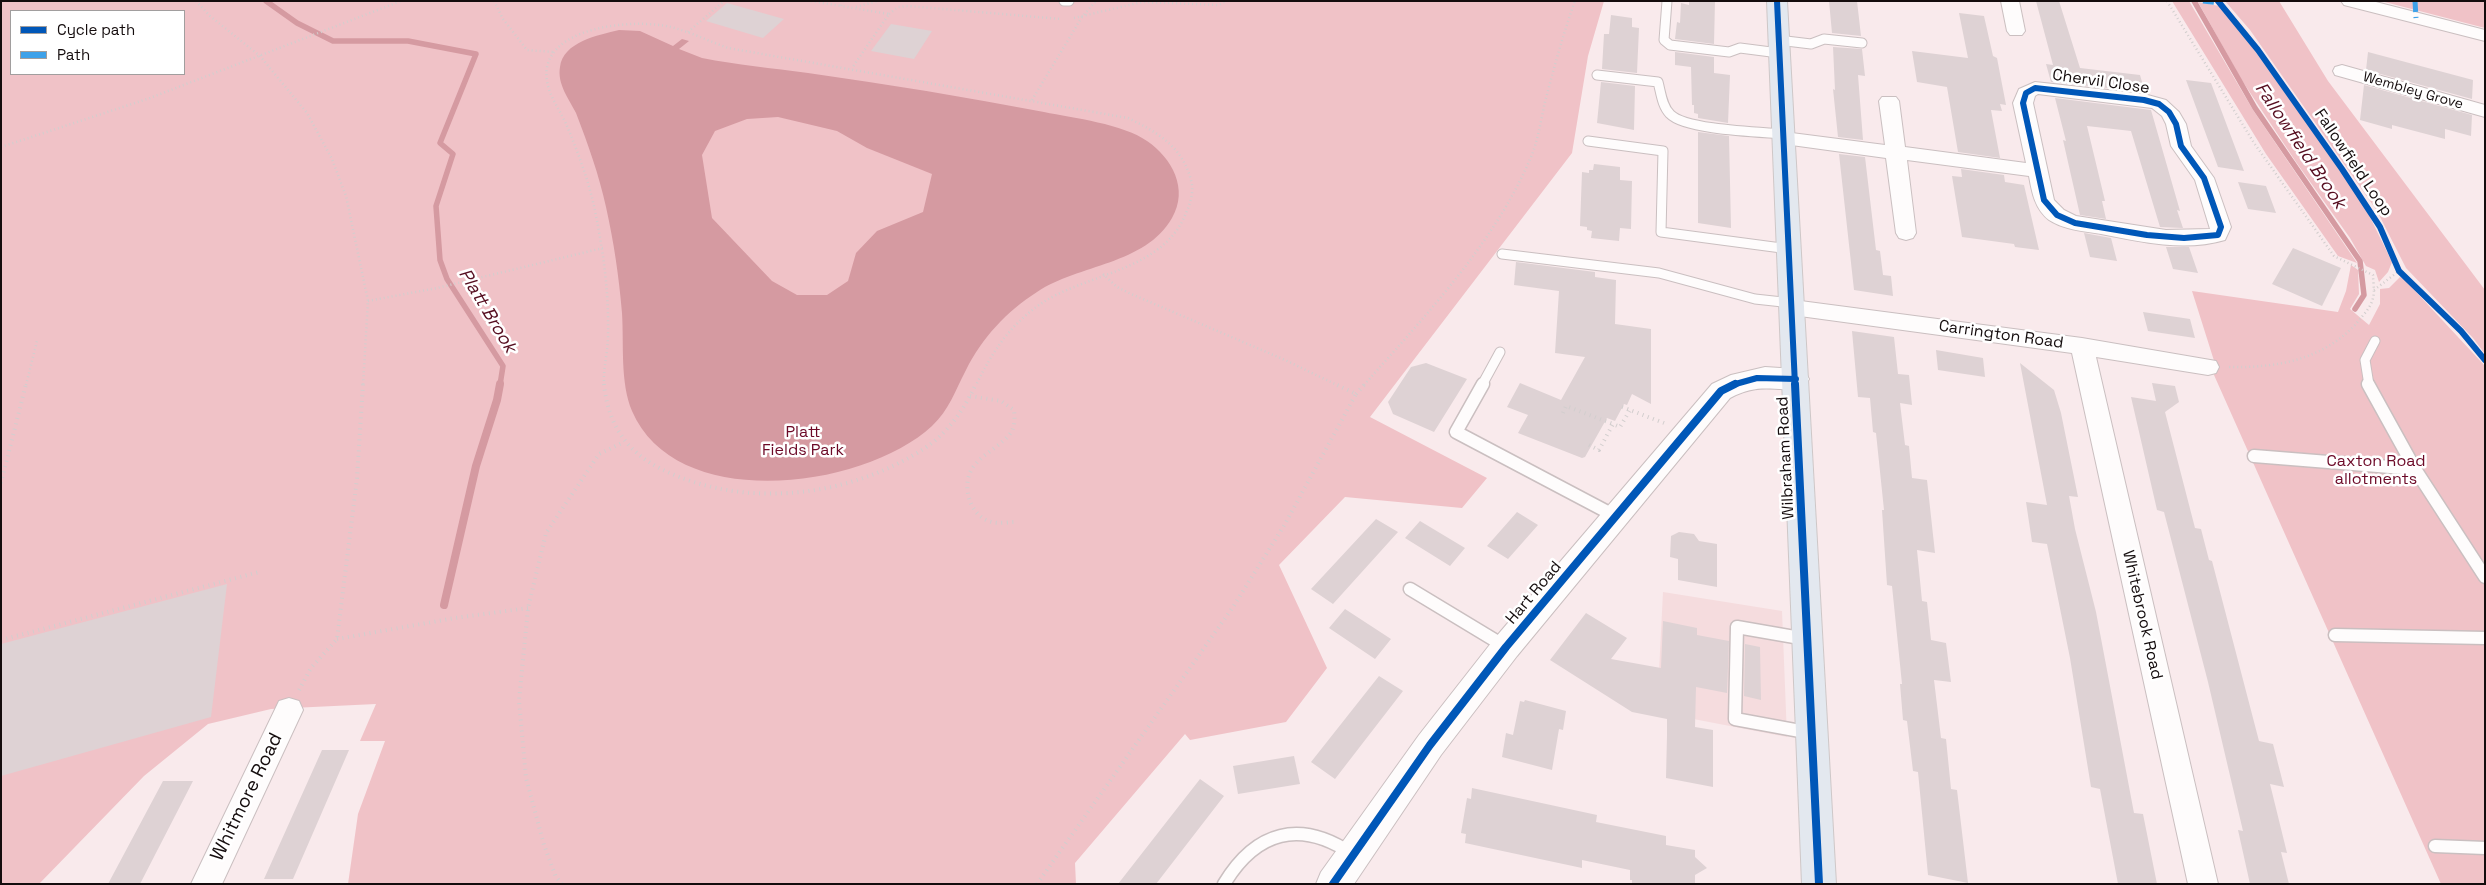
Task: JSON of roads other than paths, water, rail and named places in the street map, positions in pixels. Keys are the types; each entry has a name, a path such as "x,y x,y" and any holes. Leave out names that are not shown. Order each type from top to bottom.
{"highway":[{"name":"Wilbraham Road","path":"1776,1 1796,379 1819,884"}],"street":[{"path":"2010,1 2016,30"},
{"path":"2350,1 2485,36"},
{"name":"Wembley Grove","path":"2342,71 2485,111"},
{"name":"Chervil Close","path":"2035,88 2048,88 2159,104 2169,112 2176,124 2181,146 2189,160 2204,178 2221,227 2218,235 2201,239 2182,239 2068,221 2051,211 2044,200 2038,170 2023,103 2026,93 2035,88"},
{"path":"1889,101 1906,233"},
{"path":"1783,136 2038,170"},
{"name":"Carrington Road","path":"1792,306 2082,346 2208,367"},
{"name":"Whitebrook Road","path":"2082,346 2203,884"},
{"name":"Hart Road","path":"1332,884 1430,745 1506,647 1721,391 1740,380 1762,376 1796,379"},
{"name":"Whitmore Road","path":"206,884 289,710"}],"lane":[{"path":"1064,1 1069,1"},
{"path":"1667,1 1664,40 1670,45 1729,52 1740,48 1811,44 1824,39 1862,43"},
{"path":"1597,74 1658,82 1664,104 1672,116 1687,123 1783,136"},
{"path":"1588,141 1663,151 1660,232 1789,249"},
{"path":"1502,254 1659,273 1755,299 1792,306"},
{"path":"2375,342 2365,360 2368,383 2415,469 2485,577"},
{"path":"1500,352 1456,432 1616,516"},
{"path":"2254,456 2415,469"},
{"path":"1410,589 1506,647"},
{"path":"1808,639 1737,627 1735,719 1812,733"},
{"path":"2335,635 2485,638"},
{"path":"1224,884 1245,854 1263,841 1285,833 1304,833 1326,838 1353,854"},
{"path":"2435,846 2485,848"}],"waterway":[{"name":"Platt Brook","path":"266,1 297,23 333,41 408,41 476,54 440,143 453,154 436,206 440,260 447,279 503,366 500,385"},
{"name":"Fallowfield Brook","path":"2194,1 2255,108 2360,261 2364,295 2355,309"},
{"name":"Platt Brook","path":"444,605 476,466 497,400 500,384"}],"park label":[{"name":"Platt Fields Park","path":"803,442"},
{"name":"Caxton Road allotments","path":"2376,471"}]}
